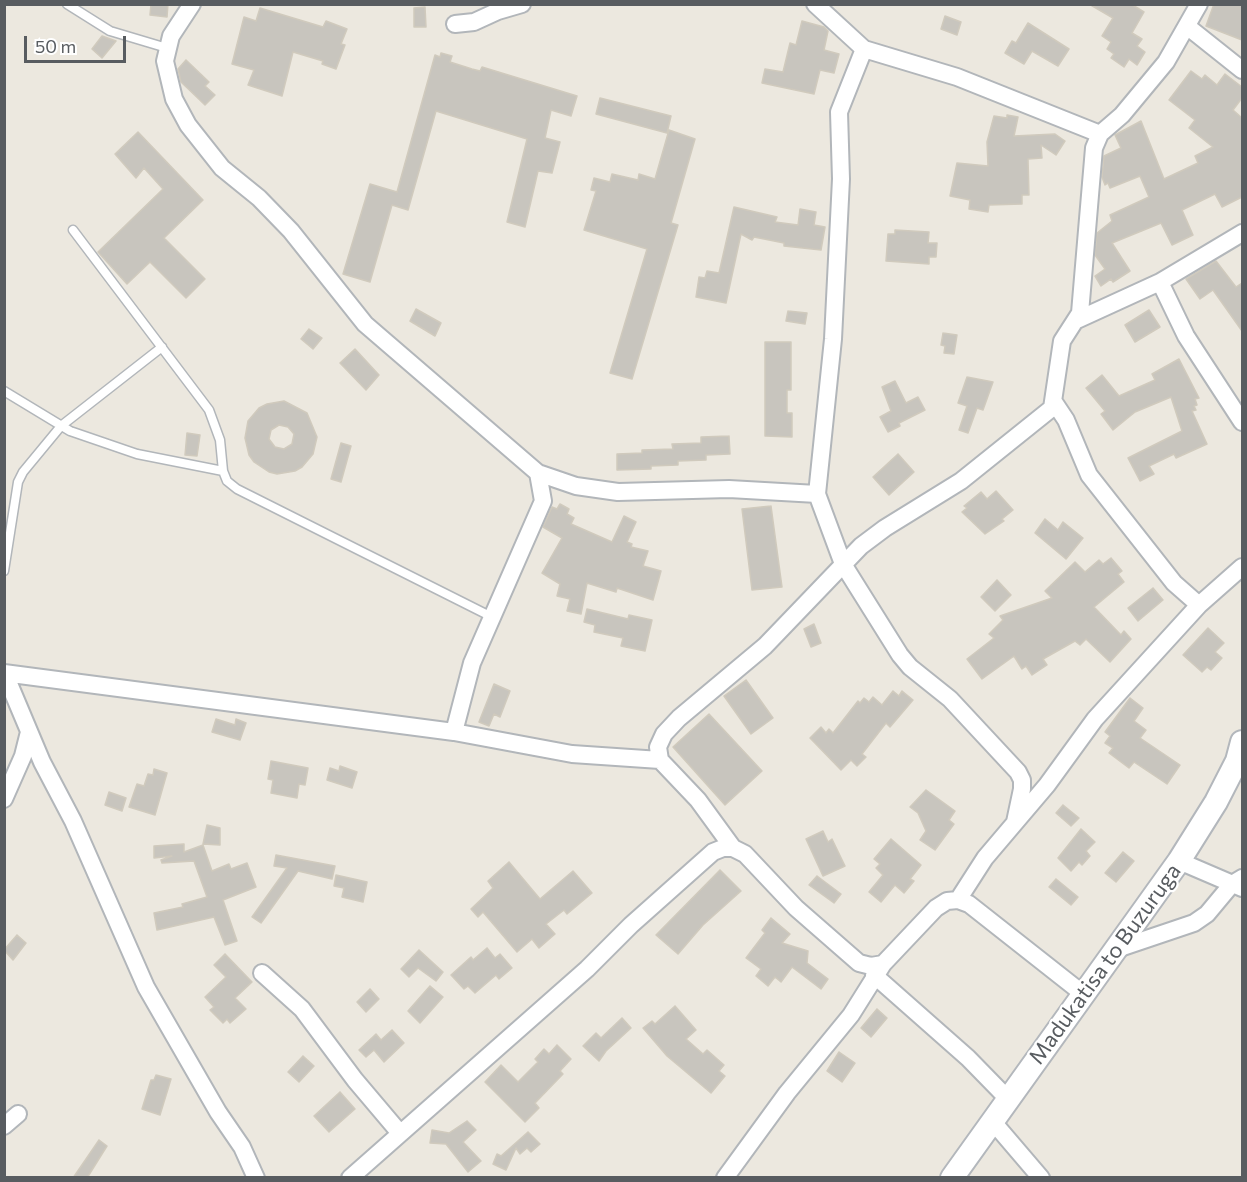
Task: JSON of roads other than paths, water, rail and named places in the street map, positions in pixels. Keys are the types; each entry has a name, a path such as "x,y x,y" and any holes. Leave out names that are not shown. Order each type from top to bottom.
{"main road":[{"name":"Madukatisa to Buzuruga","path":"952,1178 994,1123 1082,993 1179,861 1216,802 1237,760 1242,742"}],"street":[{"path":"192,4 167,48 165,61 174,99 188,125 222,168 259,198 291,231 365,324 538,473 567,483 618,492 729,489 817,494"},
{"path":"455,24 474,22 498,10 522,4"},
{"path":"816,4 864,50 957,77 1100,134"},
{"path":"1185,4 1189,24 1242,70"},
{"path":"1077,320 1094,147 1100,134 1122,115 1145,89 1189,24 1199,4"},
{"path":"864,50 839,112 841,179 833,339 817,494 843,564 886,636 905,661 950,699 1018,772 1022,780 1022,789 1014,822"},
{"path":"1009,1100 879,970 859,963 796,908 745,854 734,848 698,800 660,760 658,747 664,734 679,718 765,646 843,564 885,528 962,481 1049,411 1054,402 1062,341 1077,320 1160,282 1242,233"},
{"path":"1160,282 1186,336 1242,422"},
{"path":"1054,402 1066,420 1089,475 1174,583 1199,605"},
{"path":"454,732 472,663 542,498 538,473"},
{"path":"542,498 567,483"},
{"path":"958,900 985,858 1047,785 1095,719 1199,605 1238,579"},
{"path":"256,1178 242,1147 218,1112 146,987 74,821 29,732 5,674 454,732 616,760 660,760"},
{"path":"4,799 23,756 29,732"},
{"path":"350,1178 399,1132 587,969 631,925 713,852 723,848 734,848"},
{"path":"1114,950 1194,923 1216,906 1239,883 1179,861"},
{"path":"725,1178 787,1093 851,1015 879,970 936,908 947,901 958,900 969,904 1082,993"},
{"path":"262,973 302,1009 355,1080 399,1132"},
{"path":"4,1126 18,1114"},
{"path":"994,1123 1041,1178"}],"lane":[{"path":"67,4 110,31 167,48"},
{"path":"73,230 209,410 220,440 223,471 227,481 237,489 492,617"},
{"path":"4,571 18,482 22,472 62,426 162,347"},
{"path":"4,391 62,426 137,454 223,471"}]}
